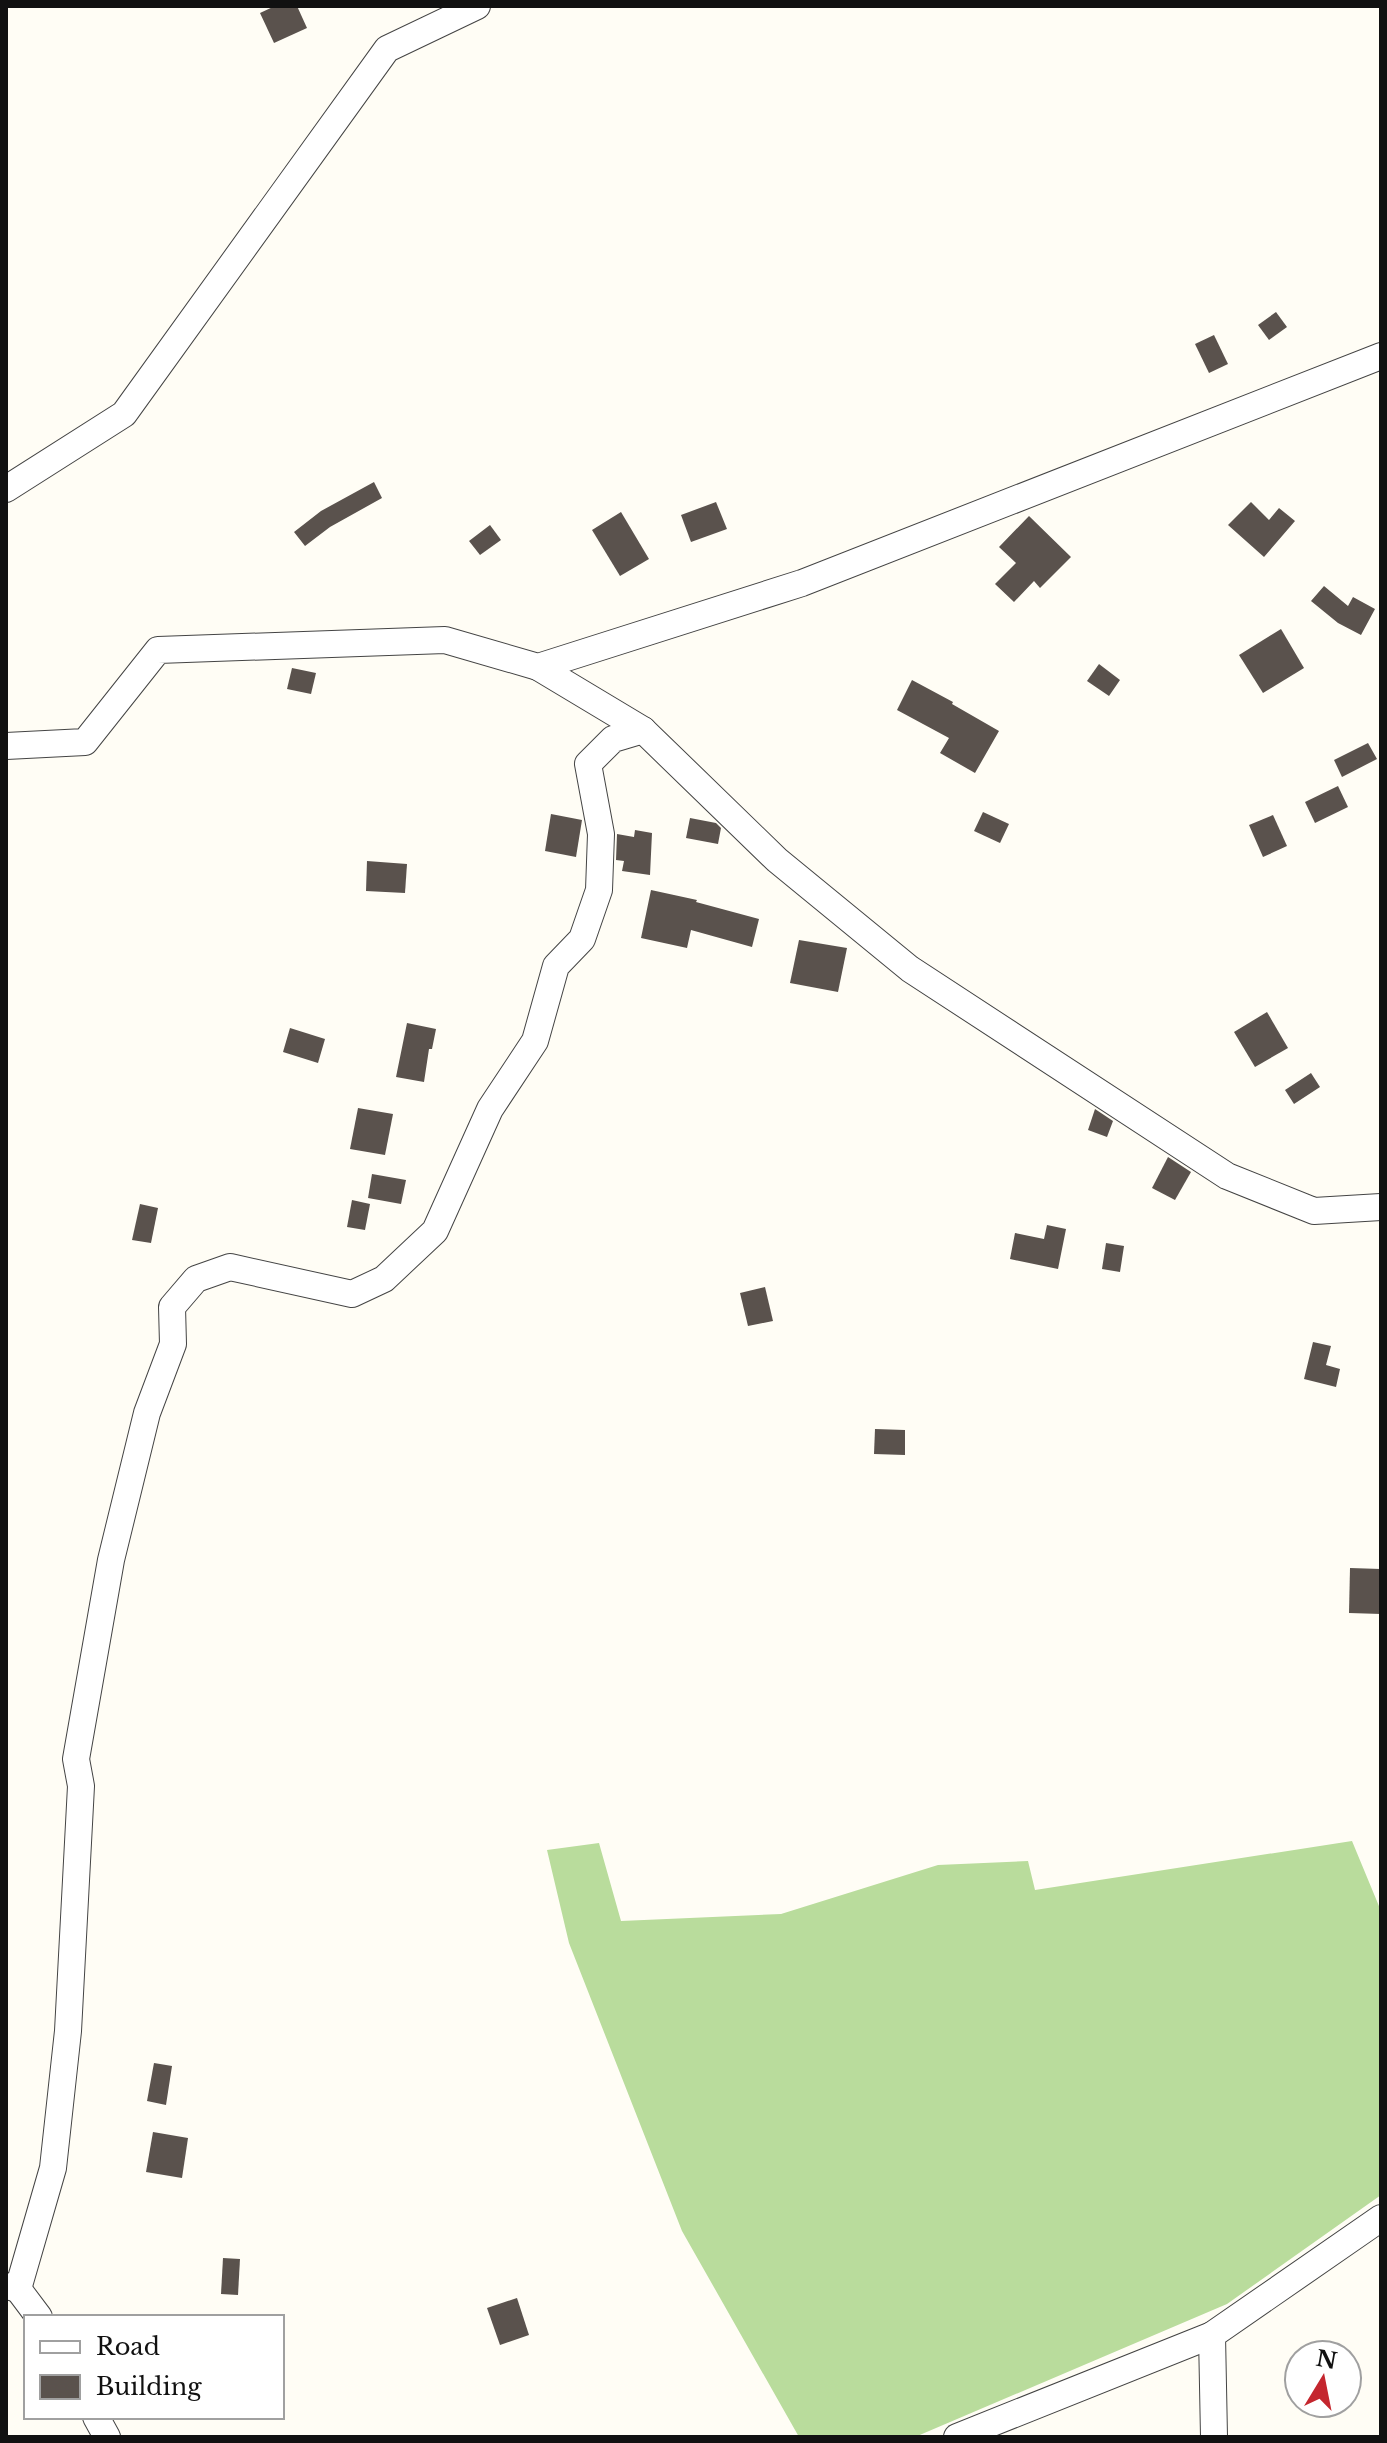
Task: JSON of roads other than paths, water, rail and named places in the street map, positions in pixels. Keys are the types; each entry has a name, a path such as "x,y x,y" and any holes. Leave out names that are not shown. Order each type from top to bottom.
{"street":[{"path":"6,489 124,414 387,49 477,6"},
{"path":"538,667 802,583 1381,356"},
{"path":"6,746 85,742 158,650 445,640 538,667 643,730 777,860 910,969 1227,1176 1314,1211 1381,1207"},
{"path":"37,2315 12,2287 53,2168 68,2031 81,1786 76,1759 111,1560 147,1413 173,1344 172,1307 196,1279 230,1267 352,1294 384,1279 435,1231 490,1109 535,1041 556,966 582,939 599,890 601,834 588,764 613,739 643,730"},
{"path":"957,2437 1212,2335 1381,2218"},
{"path":"1212,2335 1214,2437"},
{"path":"97,2419 107,2437"}]}
